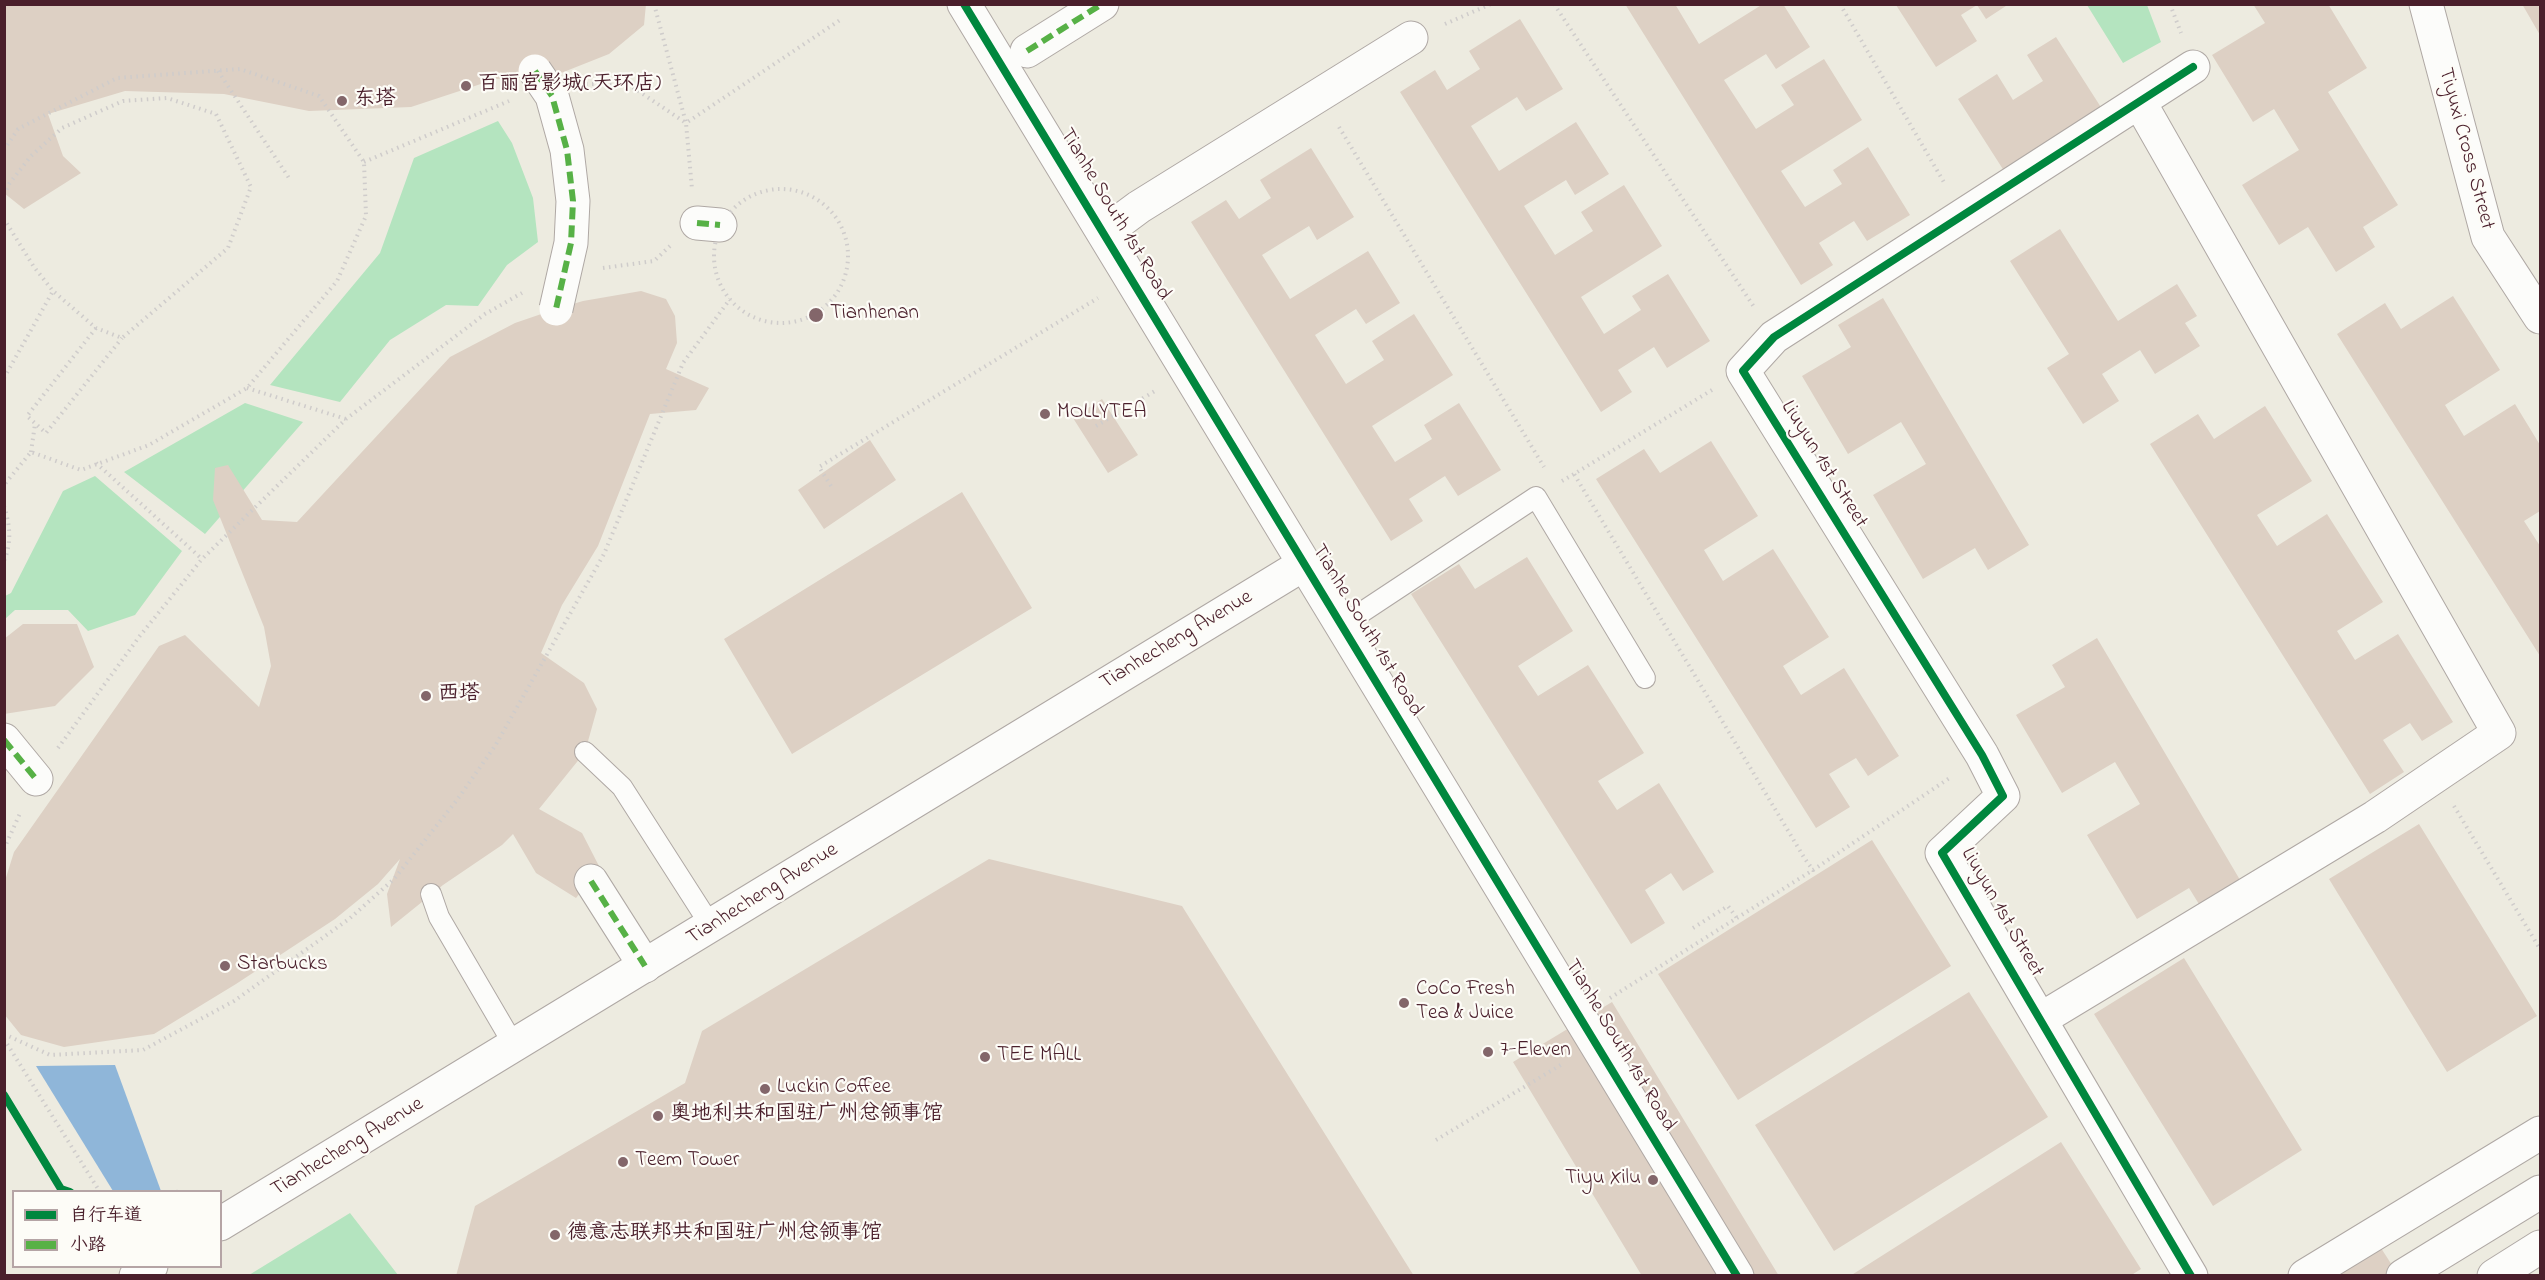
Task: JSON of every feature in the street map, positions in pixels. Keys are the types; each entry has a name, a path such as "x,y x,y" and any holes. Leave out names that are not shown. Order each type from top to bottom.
{"street":[{"name":"Tianhe South 1st Road","path":"964,4 1737,1275"},
{"path":"1027,51 1102,4"},
{"name":"Tiyuxi Cross Street","path":"2426,4 2488,237 2541,317"},
{"path":"1104,233 1139,207 1411,38"},
{"path":"1743,371 1774,338 2193,67"},
{"path":"535,71 552,96 567,150 573,201 570,243 556,309"},
{"path":"2041,1019 2375,817 2499,733 2140,103"},
{"name":"Liuyun 1st Street","path":"1743,371 1982,755 2003,796 1942,853 2191,1275"},
{"name":"Tianhecheng Avenue","path":"222,1223 1304,564"},
{"path":"4,740 36,779"},
{"path":"591,880 645,966"},
{"path":"2304,1275 2541,1133"},
{"path":"2403,1275 2541,1192"},
{"path":"2494,1275 2541,1247"}],"lane":[{"path":"1341,626 1536,497 1645,678"},
{"path":"585,752 622,787 711,926"},
{"path":"431,894 439,916 514,1047"}],"path":[{"path":"598,269 654,261 709,224 751,195 771,189 793,189 813,197 830,210 842,229 848,251 846,274 836,294 820,310 800,321 778,323 756,318 736,307 722,289 715,267 714,246 709,224 688,171 686,123 654,4"},
{"path":"1411,38 1491,4"},
{"path":"1554,4 1774,338"},
{"path":"1840,4 1964,215"},
{"path":"686,123 840,20"},
{"path":"4,150 18,129 117,78 240,69 319,96 364,162 366,216 337,281 247,388 149,445 81,470 31,452"},
{"path":"218,70 291,181"},
{"path":"576,84 628,84 686,123"},
{"path":"1319,95 1550,475"},
{"path":"4,195 9,184 31,156 62,128 123,100 167,98 216,114 251,187 228,248 122,338 46,433 27,416 96,328"},
{"path":"364,162 514,99"},
{"path":"4,219 34,267 53,291 96,328 122,338"},
{"path":"4,378 53,291"},
{"path":"4,849 36,779 139,637 202,559 346,419 485,314 524,292"},
{"path":"831,486 819,467 1098,298"},
{"path":"4,1034 50,1055 143,1050 234,1001 349,919 394,879 457,800 501,736 604,554 683,363 730,299"},
{"path":"1743,371 1574,474 1813,870"},
{"path":"247,388 346,419"},
{"path":"1096,426 1155,391"},
{"path":"4,485 31,452 35,424"},
{"path":"96,463 202,559"},
{"path":"4,506 10,526 9,551 4,561"},
{"path":"1606,1000 1813,870 1982,755"},
{"path":"2435,776 2541,949"},
{"path":"1694,928 1728,906 1737,918"},
{"path":"4,1039 99,1190"},
{"path":"1436,1140 1567,1061"},
{"path":"4,1095 62,1189 66,1190"}],"green space":[{"path":"2087,5 2147,5 2161,42 2123,63"},
{"path":"498,121 512,143 533,198 538,242 507,265 478,306 446,305 390,340 340,402 270,385 380,253 414,158"},
{"path":"245,403 303,422 205,534 124,472"},
{"path":"95,476 182,551 135,615 88,631 68,610 15,610 5,619 5,596 11,593 63,491"},
{"path":"350,1213 398,1275 249,1275"}],"water":[{"path":"115,1065 161,1190 112,1190 36,1066"}],"building":[{"name":"东塔","path":"4,4 646,4 644,25 609,54 551,77 496,79 411,107 309,111 224,94 125,91 48,114 63,156 81,173 24,209 4,193"},
{"path":"1625,4 1675,4 1699,44 1763,4 1783,4 1810,47 1776,69 1766,54 1724,80 1756,129 1794,105 1781,85 1824,59 1862,120 1781,171 1805,207 1842,184 1833,170 1868,147 1910,215 1867,241 1854,221 1819,243 1833,265 1801,285"},
{"path":"2009,4 1986,19 1977,5 1961,15 1977,41 1936,67 1896,5"},
{"path":"2253,4 2328,4 2367,68 2328,92 2398,205 2363,227 2375,247 2336,272 2308,227 2279,245 2242,185 2299,150 2274,109 2253,122 2212,55 2265,23"},
{"path":"2522,4 2540,4 2540,35"},
{"path":"1520,19 1563,89 1526,111 1517,97 1471,126 1499,171 1576,122 1609,174 1575,195 1566,180 1524,206 1555,255 1593,231 1581,212 1624,185 1662,246 1581,297 1604,334 1641,310 1632,296 1668,274 1710,341 1667,368 1654,347 1618,370 1632,392 1601,412 1400,92 1435,70 1447,90 1480,69 1469,51"},
{"path":"2056,37 2104,112 2006,174 1958,99 1997,74 2013,100 2043,81 2027,55"},
{"path":"1311,148 1354,217 1317,240 1309,226 1262,255 1290,299 1368,251 1400,303 1366,324 1356,309 1315,335 1346,384 1384,360 1372,341 1414,314 1453,375 1372,426 1395,462 1432,439 1424,425 1459,403 1501,470 1458,496 1445,476 1409,499 1423,521 1391,541 1191,222 1226,200 1239,219 1271,198 1260,180"},
{"path":"2060,229 2118,321 2177,284 2197,316 2185,323 2200,346 2155,374 2140,350 2102,374 2119,401 2083,424 2047,368 2069,354 2010,261"},
{"name":"西塔","path":"641,291 666,299 675,316 677,343 666,369 709,388 696,410 650,414 598,546 562,605 541,653 584,683 597,709 585,752 539,809 582,833 600,868 576,898 536,873 513,834 502,845 443,885 391,927 387,894 400,859 378,884 335,919 154,1034 64,1047 21,1035 4,1014 4,884 14,852 159,646 185,635 259,707 271,666 264,627 213,500 215,468 228,465 262,520 297,522 450,357 515,323 583,301"},
{"path":"2453,296 2500,370 2445,405 2464,436 2515,404 2540,445 2540,511 2524,521 2540,546 2540,656 2337,334 2385,303 2401,329"},
{"path":"1883,298 2029,545 1988,570 1975,548 1923,579 1873,495 1926,464 1901,422 1848,454 1802,376 1851,347 1838,325"},
{"path":"1102,399 1138,455 1108,473 1073,418"},
{"path":"2265,406 2312,481 2257,515 2277,546 2327,514 2383,602 2337,631 2355,660 2398,634 2453,722 2422,741 2410,723 2383,740 2404,772 2370,794 2150,444 2198,414 2214,439"},
{"path":"870,440 896,480 824,529 798,490"},
{"path":"1711,441 1758,516 1704,550 1723,581 1773,549 1829,637 1783,666 1801,695 1844,668 1899,756 1868,776 1856,758 1829,774 1850,807 1816,828 1596,479 1644,449 1660,473"},
{"path":"962,492 1032,608 792,754 724,639"},
{"path":"1527,557 1573,631 1518,666 1538,696 1588,665 1644,753 1598,781 1617,810 1659,783 1714,872 1683,891 1671,873 1645,890 1665,923 1631,944 1411,594 1459,564 1475,589"},
{"path":"23,624 77,624 94,667 55,706 4,714 4,639"},
{"path":"2097,638 2243,885 2202,909 2189,888 2137,919 2087,835 2140,804 2115,762 2062,793 2016,715 2065,687 2052,665"},
{"path":"2419,824 2537,1016 2447,1072 2329,879"},
{"path":"1872,840 1951,966 1738,1100 1658,974"},
{"name":"TEE MALL","path":"989,859 1182,906 1414,1276 456,1276 475,1206 685,1083 702,1031"},
{"path":"2184,958 2302,1150 2213,1206 2094,1014"},
{"path":"1969,992 2048,1117 1834,1251 1755,1125"},
{"name":"Tiyu Xilu","path":"1612,1002 1779,1276 1642,1276 1513,1062"},
{"path":"2061,1142 2141,1269 2130,1276 1850,1276"},
{"path":"2379,1245 2399,1276 2330,1276"}],"marked path":[{"path":"1027,51 1102,4"},
{"path":"535,71 552,96 567,150 573,201 571,243 556,309"},
{"path":"697,223 720,225"},
{"path":"4,740 36,779"},
{"path":"591,881 645,966"}],"cycle path":[{"path":"964,4 1737,1276"},
{"path":"2191,1276 1942,853 2003,796 1982,755 1743,371 1774,337 2193,67"},
{"path":"4,1095 61,1189 64,1190"}],"place":[{"name":"百丽宫影城(天环店)","path":"466,86"},
{"name":"东塔","path":"342,101"},
{"name":"Tianhenan","path":"816,315"},
{"name":"MOLLYTEA","path":"1045,414"},
{"name":"西塔","path":"426,696"},
{"name":"Starbucks","path":"225,966"},
{"name":"CoCo Fresh Tea & Juice","path":"1404,1003"},
{"name":"7-Eleven","path":"1488,1052"},
{"name":"TEE MALL","path":"985,1057"},
{"name":"Luckin Coffee","path":"765,1089"},
{"name":"奥地利共和国驻广州总领事馆","path":"658,1116"},
{"name":"Teem Tower","path":"623,1162"},
{"name":"Tiyu Xilu","path":"1653,1180"},
{"name":"德意志联邦共和国驻广州总领事馆","path":"555,1235"}]}
